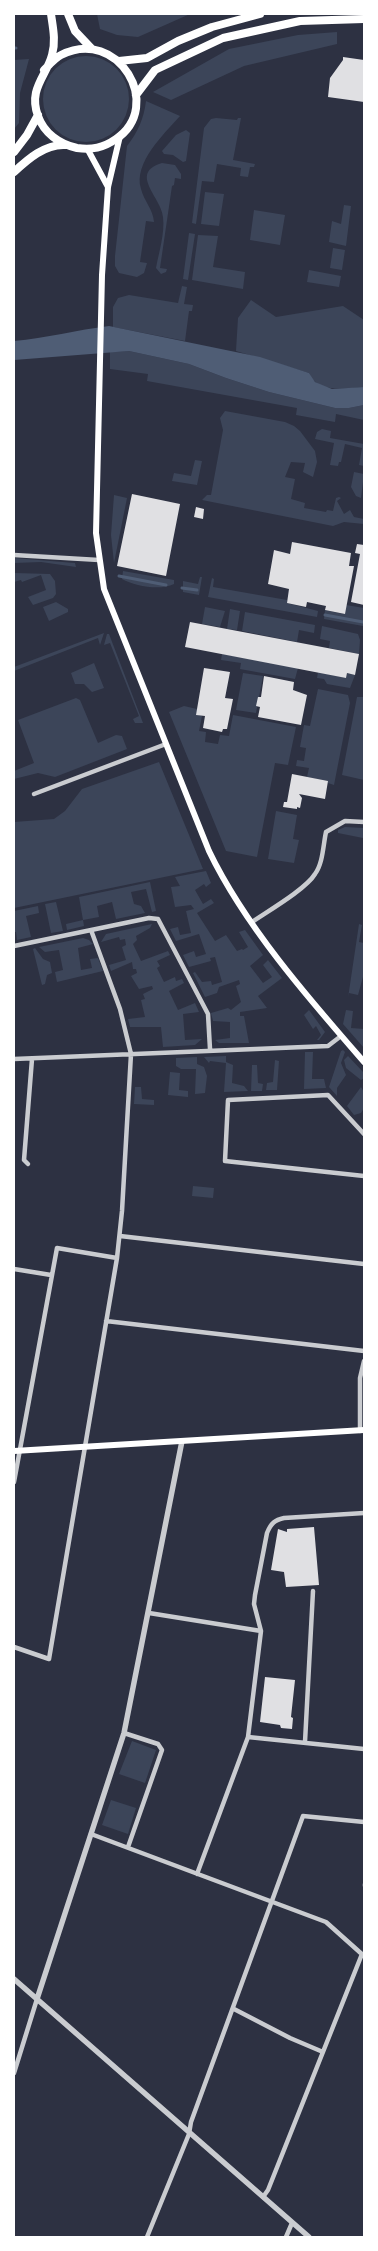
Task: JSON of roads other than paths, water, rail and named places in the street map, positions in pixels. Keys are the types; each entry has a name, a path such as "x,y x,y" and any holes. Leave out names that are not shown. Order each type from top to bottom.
{"main road":[{"path":"51,14 54,39 52,54 38,81 35,96 38,116 48,134 65,145"},
{"path":"68,14 75,31 92,49"},
{"path":"119,61 147,58 178,41 212,27 260,14"},
{"path":"136,95 155,70 223,38 300,21 364,19"},
{"path":"14,172 41,150 56,145 88,150 106,146 120,136 128,126 134,112 136,95 131,76 119,61 107,52 92,49 75,49 59,56 44,70"},
{"path":"14,152 27,136 38,116"},
{"path":"120,136 108,187 100,322 96,533 104,590 216,867 281,962 364,1062"},
{"path":"88,150 108,187"},
{"path":"16,1451 362,1431"}],"street":[{"path":"14,555 99,560"},
{"path":"34,794 166,744"},
{"path":"252,922 305,885 315,875 320,864 326,832 345,821 364,822"},
{"path":"14,946 156,918 160,921 208,1014 210,1050"},
{"path":"14,1647 49,1659 120,1236 131,1054 120,1009 91,930"},
{"path":"14,1059 328,1046 341,1036"},
{"path":"28,1164 24,1160 32,1059"},
{"path":"364,1134 328,1095 228,1100 224,1161 364,1176"},
{"path":"120,1236 364,1264"},
{"path":"14,1482 16,1451 57,1248 117,1258"},
{"path":"14,1269 51,1275"},
{"path":"106,1321 364,1351"},
{"path":"362,1431 360,1378 364,1361"},
{"path":"14,2072 124,1734 182,1441"},
{"path":"197,1874 248,1737 261,1631 255,1612 255,1595 270,1525 275,1520 284,1518 364,1513"},
{"path":"305,1742 313,1591"},
{"path":"149,1613 261,1631"},
{"path":"124,1734 158,1744 162,1750 128,1848"},
{"path":"248,1737 364,1749"},
{"path":"147,2237 189,2134 191,2122 234,2009 303,1816 364,1822"},
{"path":"91,1834 326,1922 363,1955 268,2190 263,2197"},
{"path":"14,1979 308,2237"},
{"path":"234,2009 290,2038 323,2052"},
{"path":"286,2237 292,2223"}],"waterway":[{"path":"119,576 166,585"},
{"path":"182,588 197,590"},
{"path":"325,615 363,622"}]}
